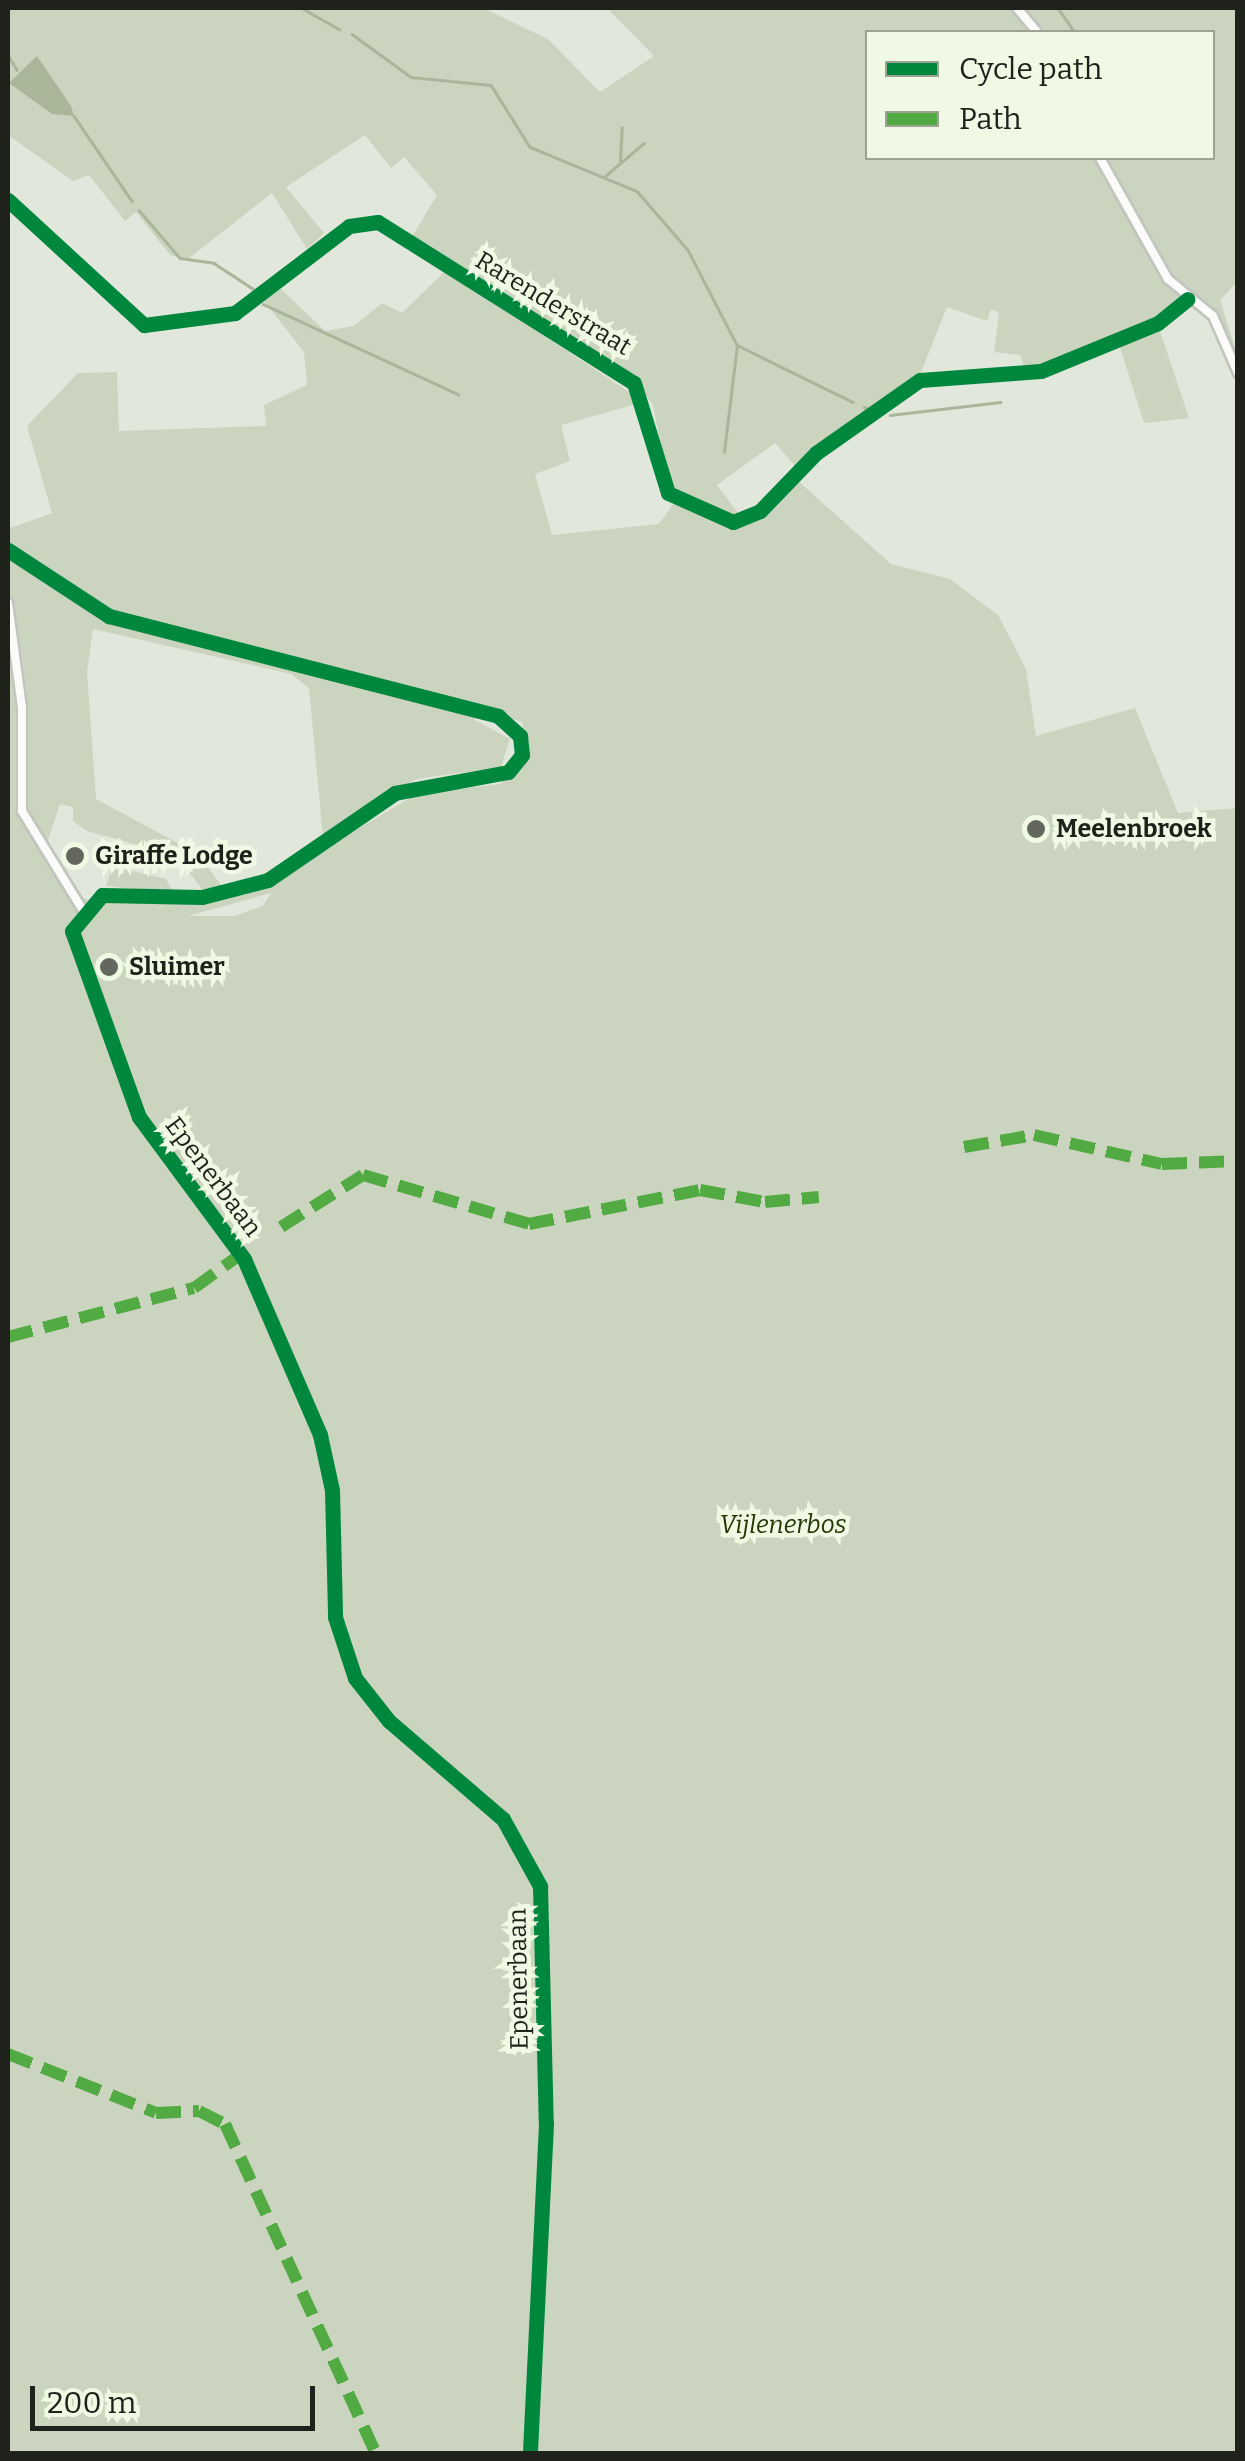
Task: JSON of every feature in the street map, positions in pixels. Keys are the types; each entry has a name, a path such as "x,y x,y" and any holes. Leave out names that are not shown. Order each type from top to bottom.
{"street":[{"path":"1017,8 1036,30"},
{"path":"1101,160 1149,251 1188,300 1210,311 1238,373"},
{"name":"Rarenderstraat","path":"8,200 144,325 236,313 349,226 378,222 634,383 668,493 734,522 760,511 816,454 920,380 1041,372 1158,322 1188,300"},
{"path":"8,550 109,616 498,716 522,743 508,772 395,793 258,884 202,897 106,894 82,909 22,812 22,708 8,603"},
{"name":"Epenerbaan","path":"82,909 74,949 134,1108 241,1254 324,1447 335,1617 355,1678 388,1721 504,1819 540,1886 546,2124 530,2454"}],"green space":[{"path":"8,8 483,8 548,39 600,92 654,56 607,8 1013,8 1032,30 865,30 865,160 1098,160 1181,300 1162,317 1026,371 1020,355 994,352 999,313 991,309 987,321 947,307 920,375 796,467 775,443 717,485 741,517 733,519 670,491 653,405 637,383 412,237 437,195 404,157 391,168 365,135 286,187 324,233 307,249 272,193 188,259 170,255 136,212 125,221 89,175 73,181 8,135"},
{"path":"1022,8 1237,8 1237,282 1220,300 1237,354 1213,310 1169,275 1104,160 1215,160 1215,30 1039,30"},
{"name":"Vijlenerbos","path":"445,271 634,395 637,404 561,425 570,461 535,474 552,535 659,524 674,503 738,529 797,480 891,564 950,579 998,615 1026,669 1036,736 1135,708 1178,813 1237,808 1237,2453 8,2453 8,529 52,513 27,426 78,373 117,372 119,431 266,426 264,405 307,385 304,352 264,301 281,289 325,331 354,326 382,303 402,313","holes":["93,629 291,674 309,688 323,838 416,779 501,767 510,739 475,720 475,707 522,722 528,757 500,784 417,794 245,895 94,903 73,893 44,852 60,804 73,807 73,821 87,831 177,856 204,892 224,889 198,854 96,799 87,672","271,893 263,906 234,916 188,916"]},
{"path":"1159,328 1189,418 1144,423 1119,344"},
{"path":"112,866 166,879 174,894 106,886"}],"shaded area":[{"path":"37,56 74,116 52,114 9,83"}],"waterway":[{"path":"302,8 339,29"},
{"path":"1058,8 1074,30"},
{"path":"352,34 411,77 491,85 530,147 637,191 688,250 737,345 853,402"},
{"path":"8,55 17,70"},
{"path":"74,116 132,201"},
{"path":"620,161 622,128"},
{"path":"604,177 644,143"},
{"path":"1105,160 1117,181"},
{"path":"139,210 180,258 214,263 255,290"},
{"path":"1165,267 1175,280"},
{"path":"263,304 458,394"},
{"path":"724,452 737,345"},
{"path":"890,415 1000,402"}],"marked path":[{"path":"964,1147 1034,1135 1162,1164 1238,1161"},
{"path":"281,1227 363,1175 529,1224 700,1190 765,1202 819,1197"},
{"path":"8,1337 194,1288 241,1254"},
{"path":"8,2054 156,2113 199,2111 225,2124 376,2454"}],"cycle path":[{"path":"8,200 144,325 235,313 349,226 378,222 634,383 668,493 733,522 760,511 816,453 920,380 1041,371 1158,323 1188,299"},
{"path":"8,550 109,616 498,716 520,736 522,755 508,772 395,793 268,880 202,897 102,895 72,931 139,1117 244,1259 320,1435 332,1490 335,1617 355,1678 389,1721 503,1819 540,1886 546,2124 530,2454"}],"place":[{"name":"Meelenbroek","path":"1036,829"},
{"name":"Giraffe Lodge","path":"75,856"},
{"name":"Sluimer","path":"109,967"}]}
